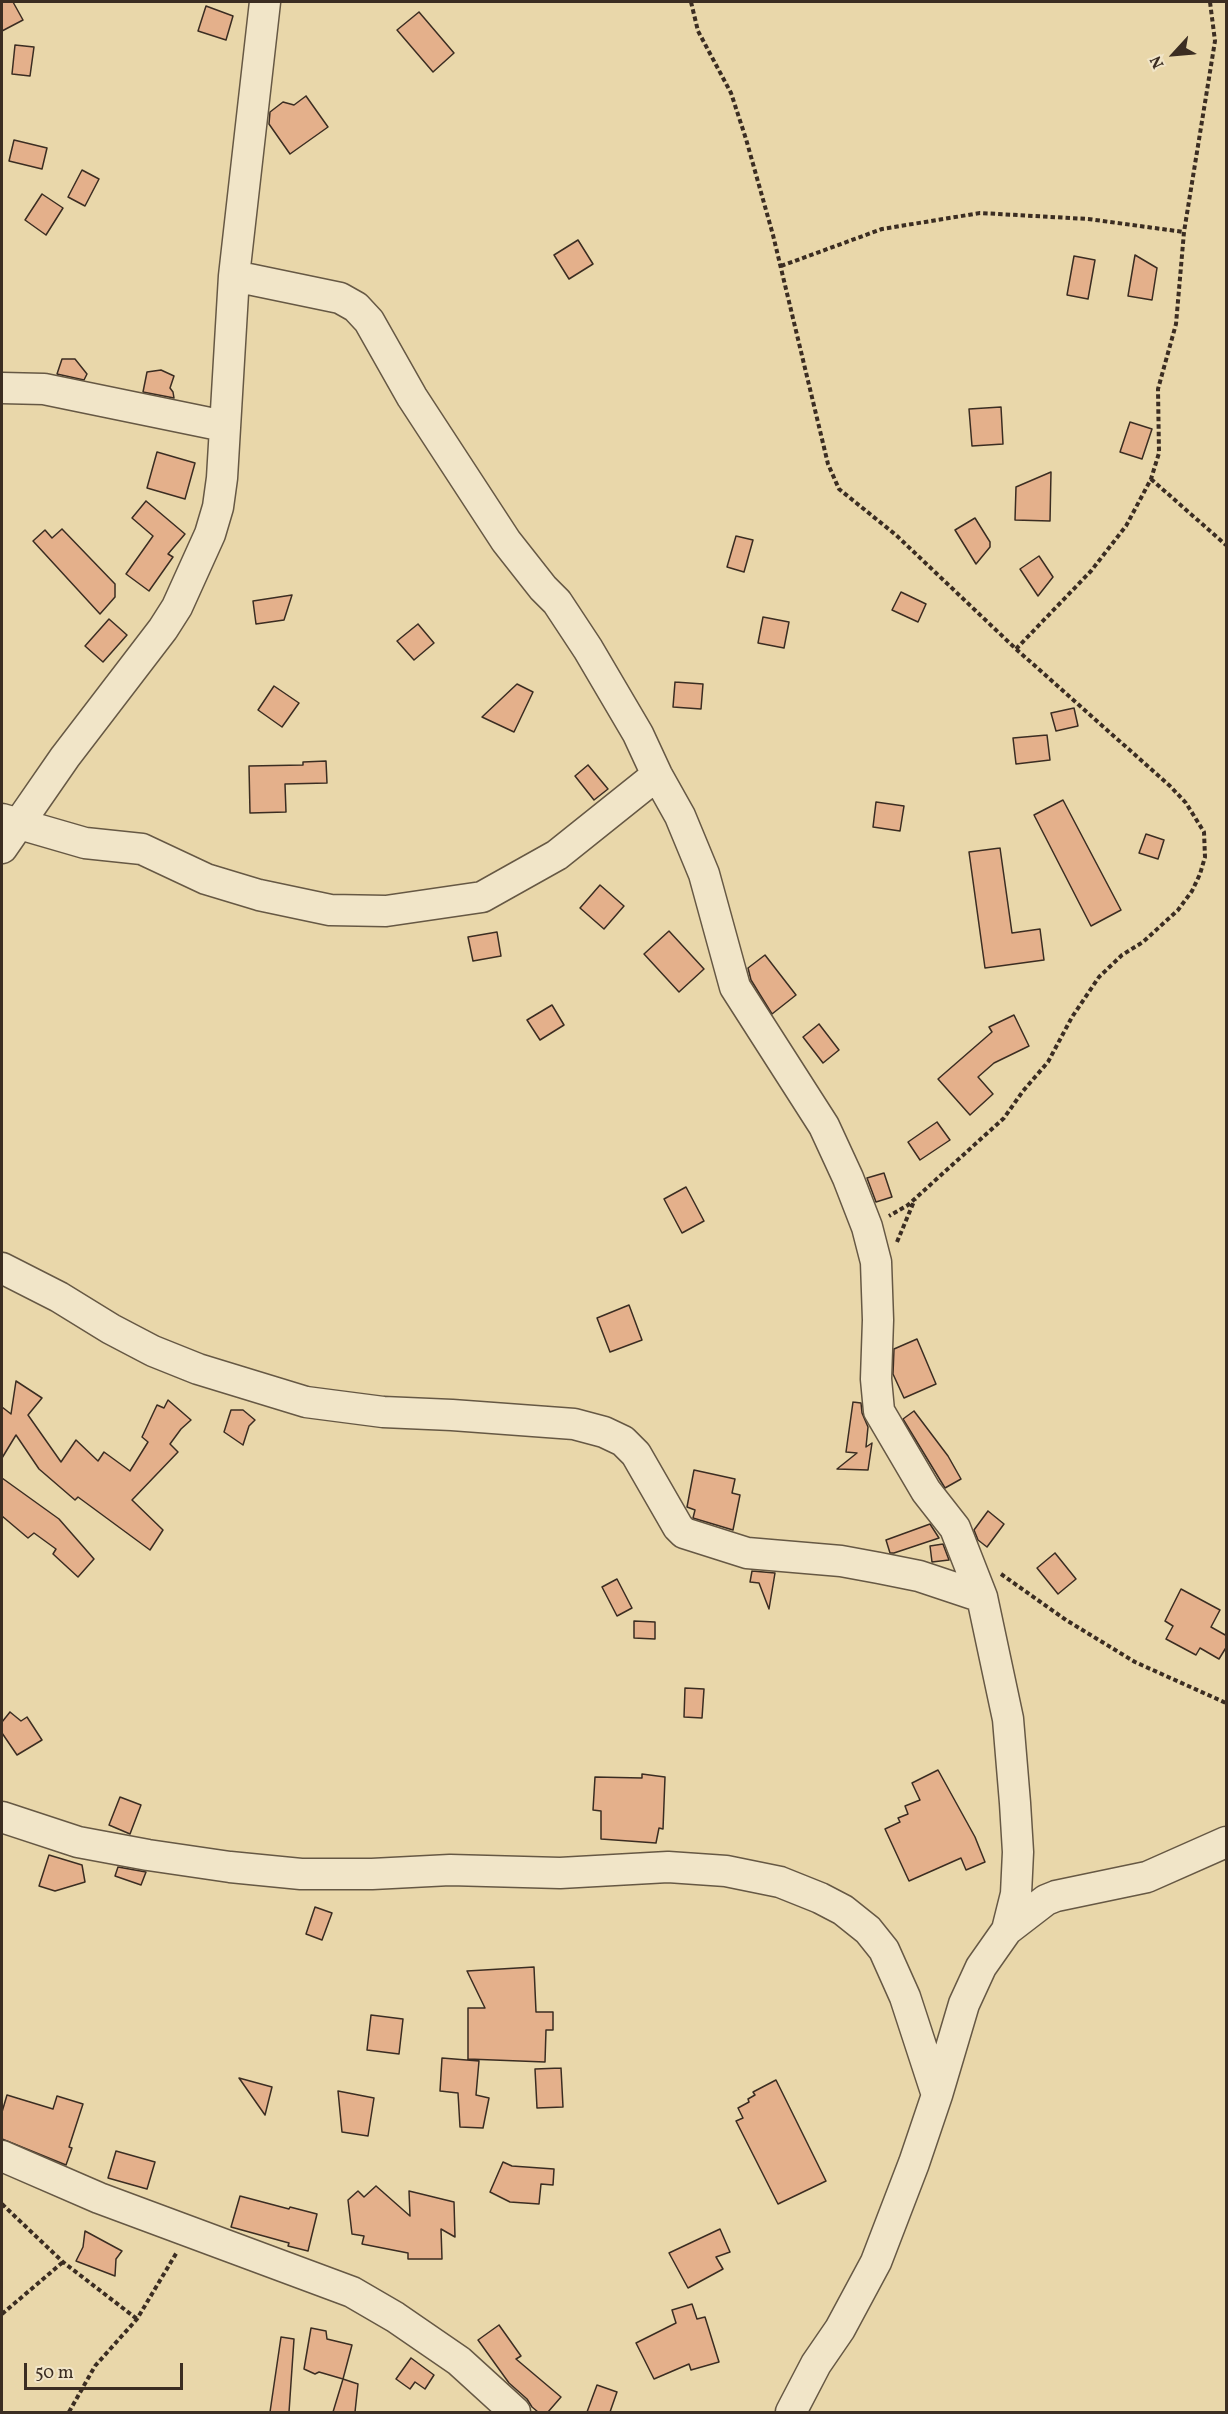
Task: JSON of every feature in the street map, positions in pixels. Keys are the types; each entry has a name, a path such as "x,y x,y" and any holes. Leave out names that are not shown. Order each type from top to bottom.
{"street":[{"path":"2,848 10,822 65,757 163,629 177,607 210,534 218,507 222,478 234,276 265,2"},
{"path":"234,276 340,298 356,307 369,321 412,398 500,532 532,575 557,602 588,649 638,734 680,816 704,874 735,987 824,1126 867,1227 876,1262 878,1320 876,1379 879,1411 926,1491 956,1528 982,1597 1008,1719 1014,1791 1018,1852 1016,1894 1007,1930"},
{"path":"2,388 44,389 224,426"},
{"path":"10,822 85,843 142,849 206,879 259,895 330,910 386,911 482,897 557,855 657,775"},
{"path":"2,1268 59,1297 111,1329 153,1351 198,1369 306,1402 383,1412 574,1424 604,1432 623,1441 636,1454 678,1527 684,1533 747,1553 841,1561 919,1576 982,1597"},
{"path":"2,1817 78,1842 113,1849 230,1867 301,1874 372,1874 450,1870 560,1873 668,1867 726,1871 780,1882 843,1910 868,1930 884,1950 905,1997 937,2095"},
{"path":"791,2412 816,2364 840,2329 876,2262 914,2163 964,2004 981,1967 1007,1930 1046,1900 1056,1896 1147,1877 1227,1842"},
{"path":"2,2156 99,2198 352,2292 396,2317 459,2361 515,2412"}],"path":[{"path":"691,2 698,31 730,93 746,139 781,266 821,440 832,478 839,489 896,535 1016,649 1178,794 1204,832 1205,856 1192,891 1160,927 1143,942 1122,955 1099,977 1072,1017 1047,1062 1004,1118 908,1205 867,1227"},
{"path":"1016,649 1091,571 1126,526 1150,479 1159,453 1158,389 1176,324 1184,232 1215,41 1210,2"},
{"path":"781,266 882,229 980,213 1088,219 1184,232"},
{"path":"1150,479 1227,545"},
{"path":"971,1564 997,1571 1066,1620 1135,1662 1227,1703"},
{"path":"2,2204 63,2262 137,2319"},
{"path":"69,2412 95,2366 137,2319 190,2231"},
{"path":"2,2313 63,2262"}],"building":[{"path":"2,2 13,2 23,20 2,31"},
{"path":"206,6 233,16 226,40 198,31"},
{"path":"419,12 454,53 433,72 397,30"},
{"path":"15,45 34,47 30,76 12,74"},
{"path":"306,96 328,127 290,154 269,124 270,112 283,102 294,105"},
{"path":"14,140 47,148 42,169 9,161"},
{"path":"82,170 99,179 85,206 68,197"},
{"path":"42,194 63,208 46,235 25,220"},
{"path":"578,240 593,264 569,279 554,255"},
{"path":"1135,255 1157,268 1152,300 1128,296"},
{"path":"1074,256 1095,260 1088,299 1067,295"},
{"path":"62,359 75,359 87,374 84,380 57,374"},
{"path":"161,370 174,376 170,388 174,398 143,392 147,372"},
{"path":"1001,407 1003,444 972,446 969,409"},
{"path":"1130,422 1152,429 1142,459 1120,452"},
{"path":"157,452 195,463 185,499 147,488"},
{"path":"1051,472 1050,521 1015,520 1016,487"},
{"path":"146,501 185,534 168,554 173,557 149,591 126,574 153,536 132,518"},
{"path":"975,518 990,542 990,547 976,564 955,530"},
{"path":"62,529 115,584 115,597 100,614 33,541 45,530 52,538"},
{"path":"736,536 753,540 744,572 727,567"},
{"path":"1039,556 1053,577 1038,596 1020,569"},
{"path":"901,592 926,604 918,622 892,610"},
{"path":"292,595 284,620 256,624 253,601"},
{"path":"763,617 789,622 784,648 758,643"},
{"path":"109,619 127,635 103,662 85,646"},
{"path":"418,624 434,643 414,660 397,641"},
{"path":"675,682 703,684 701,709 673,707"},
{"path":"517,684 533,692 514,732 482,717"},
{"path":"274,686 299,703 282,727 258,710"},
{"path":"1074,708 1078,726 1056,731 1051,713"},
{"path":"1047,735 1050,760 1016,764 1013,738"},
{"path":"326,761 327,783 285,784 286,812 250,813 249,766 303,765 303,762"},
{"path":"588,765 608,789 594,800 575,776"},
{"path":"1063,800 1121,910 1091,926 1034,815"},
{"path":"876,802 904,806 900,831 873,827"},
{"path":"1146,834 1164,840 1158,859 1139,853"},
{"path":"1000,848 1012,933 1040,929 1044,960 985,968 969,852"},
{"path":"600,885 624,906 604,929 580,908"},
{"path":"669,931 704,969 679,992 644,954"},
{"path":"497,932 501,956 473,961 468,937"},
{"path":"765,955 796,995 772,1014 751,980 748,968"},
{"path":"552,1005 564,1025 540,1040 527,1020"},
{"path":"1014,1015 1029,1046 994,1063 978,1077 993,1094 970,1115 938,1079 992,1032 989,1027"},
{"path":"819,1024 839,1050 823,1063 803,1037"},
{"path":"937,1122 950,1140 920,1160 908,1142"},
{"path":"884,1173 892,1197 876,1202 867,1178"},
{"path":"686,1187 704,1221 682,1233 664,1199"},
{"path":"629,1305 642,1340 610,1352 597,1318"},
{"path":"917,1339 936,1384 904,1398 893,1374 894,1349"},
{"path":"16,1381 42,1398 28,1415 61,1462 76,1440 98,1461 104,1452 130,1471 148,1442 142,1437 157,1405 164,1408 168,1400 191,1420 170,1444 178,1452 132,1500 163,1530 150,1550 78,1497 75,1500 39,1469 16,1435 2,1458 2,1407 11,1414"},
{"path":"853,1402 861,1403 862,1413 868,1427 866,1447 872,1443 868,1470 837,1469 857,1453 846,1452"},
{"path":"231,1410 243,1410 255,1420 249,1426 243,1445 224,1432"},
{"path":"914,1411 948,1456 961,1479 945,1488 903,1419"},
{"path":"694,1470 735,1479 732,1493 740,1495 733,1530 693,1518 695,1510 687,1507"},
{"path":"2,1478 59,1519 94,1559 78,1577 53,1554 56,1549 34,1533 28,1538 2,1516"},
{"path":"988,1511 1004,1524 987,1547 978,1540 974,1530"},
{"path":"930,1524 939,1538 890,1553 886,1540"},
{"path":"943,1544 949,1560 932,1562 930,1546"},
{"path":"1055,1553 1076,1579 1058,1594 1037,1568"},
{"path":"752,1571 775,1573 769,1609 759,1583 750,1582"},
{"path":"617,1579 632,1608 617,1616 602,1587"},
{"path":"1181,1589 1220,1610 1211,1627 1227,1636 1227,1646 1219,1659 1200,1648 1196,1655 1166,1639 1173,1626 1165,1621"},
{"path":"634,1621 655,1622 655,1639 634,1638"},
{"path":"685,1688 704,1689 702,1718 684,1717"},
{"path":"10,1712 21,1721 27,1717 42,1740 17,1755 2,1733 2,1722"},
{"path":"938,1770 975,1837 985,1862 966,1870 961,1858 909,1881 885,1829 900,1822 898,1818 908,1814 905,1806 920,1800 912,1783"},
{"path":"642,1774 665,1777 663,1829 659,1828 656,1843 601,1839 601,1811 593,1810 595,1777 642,1778"},
{"path":"120,1797 141,1805 130,1834 109,1825"},
{"path":"49,1855 82,1865 85,1882 55,1891 39,1886"},
{"path":"118,1867 146,1872 141,1885 115,1876"},
{"path":"315,1907 332,1913 322,1940 306,1934"},
{"path":"534,1967 536,2012 553,2012 553,2030 546,2030 545,2062 468,2059 468,2008 485,2008 467,1971"},
{"path":"371,2015 403,2019 399,2054 367,2050"},
{"path":"442,2058 479,2061 476,2095 489,2098 483,2128 460,2127 458,2093 440,2091"},
{"path":"561,2068 563,2107 537,2108 535,2069"},
{"path":"239,2078 272,2087 265,2115"},
{"path":"776,2080 826,2181 778,2204 736,2121 743,2118 738,2108 749,2102 748,2099 755,2095 753,2092"},
{"path":"338,2091 374,2098 368,2136 342,2132"},
{"path":"7,2095 53,2109 57,2096 83,2104 69,2147 72,2148 66,2165 2,2139 2,2112"},
{"path":"116,2151 155,2162 147,2189 108,2178"},
{"path":"503,2162 512,2166 554,2169 553,2185 541,2184 539,2204 510,2202 490,2192"},
{"path":"376,2186 410,2216 409,2191 454,2202 455,2237 441,2229 442,2259 408,2259 408,2253 362,2244 364,2236 352,2234 348,2200 358,2191 364,2197"},
{"path":"240,2196 317,2214 308,2251 288,2246 289,2243 231,2227"},
{"path":"720,2229 730,2252 716,2257 723,2269 688,2288 669,2253"},
{"path":"85,2231 122,2251 116,2259 115,2276 76,2261 83,2247"},
{"path":"692,2304 697,2319 705,2317 719,2362 691,2370 689,2364 654,2379 636,2343 676,2323 672,2310"},
{"path":"499,2325 521,2356 516,2359 561,2397 548,2412 538,2412 532,2407 527,2399 509,2383 478,2340"},
{"path":"311,2328 326,2331 327,2339 352,2345 343,2379 319,2372 315,2374 304,2369"},
{"path":"281,2337 294,2339 289,2412 270,2412"},
{"path":"411,2358 434,2375 425,2389 415,2382 410,2389 396,2379"},
{"path":"343,2379 358,2384 355,2412 333,2412"},
{"path":"597,2385 617,2392 610,2412 587,2412"}]}
